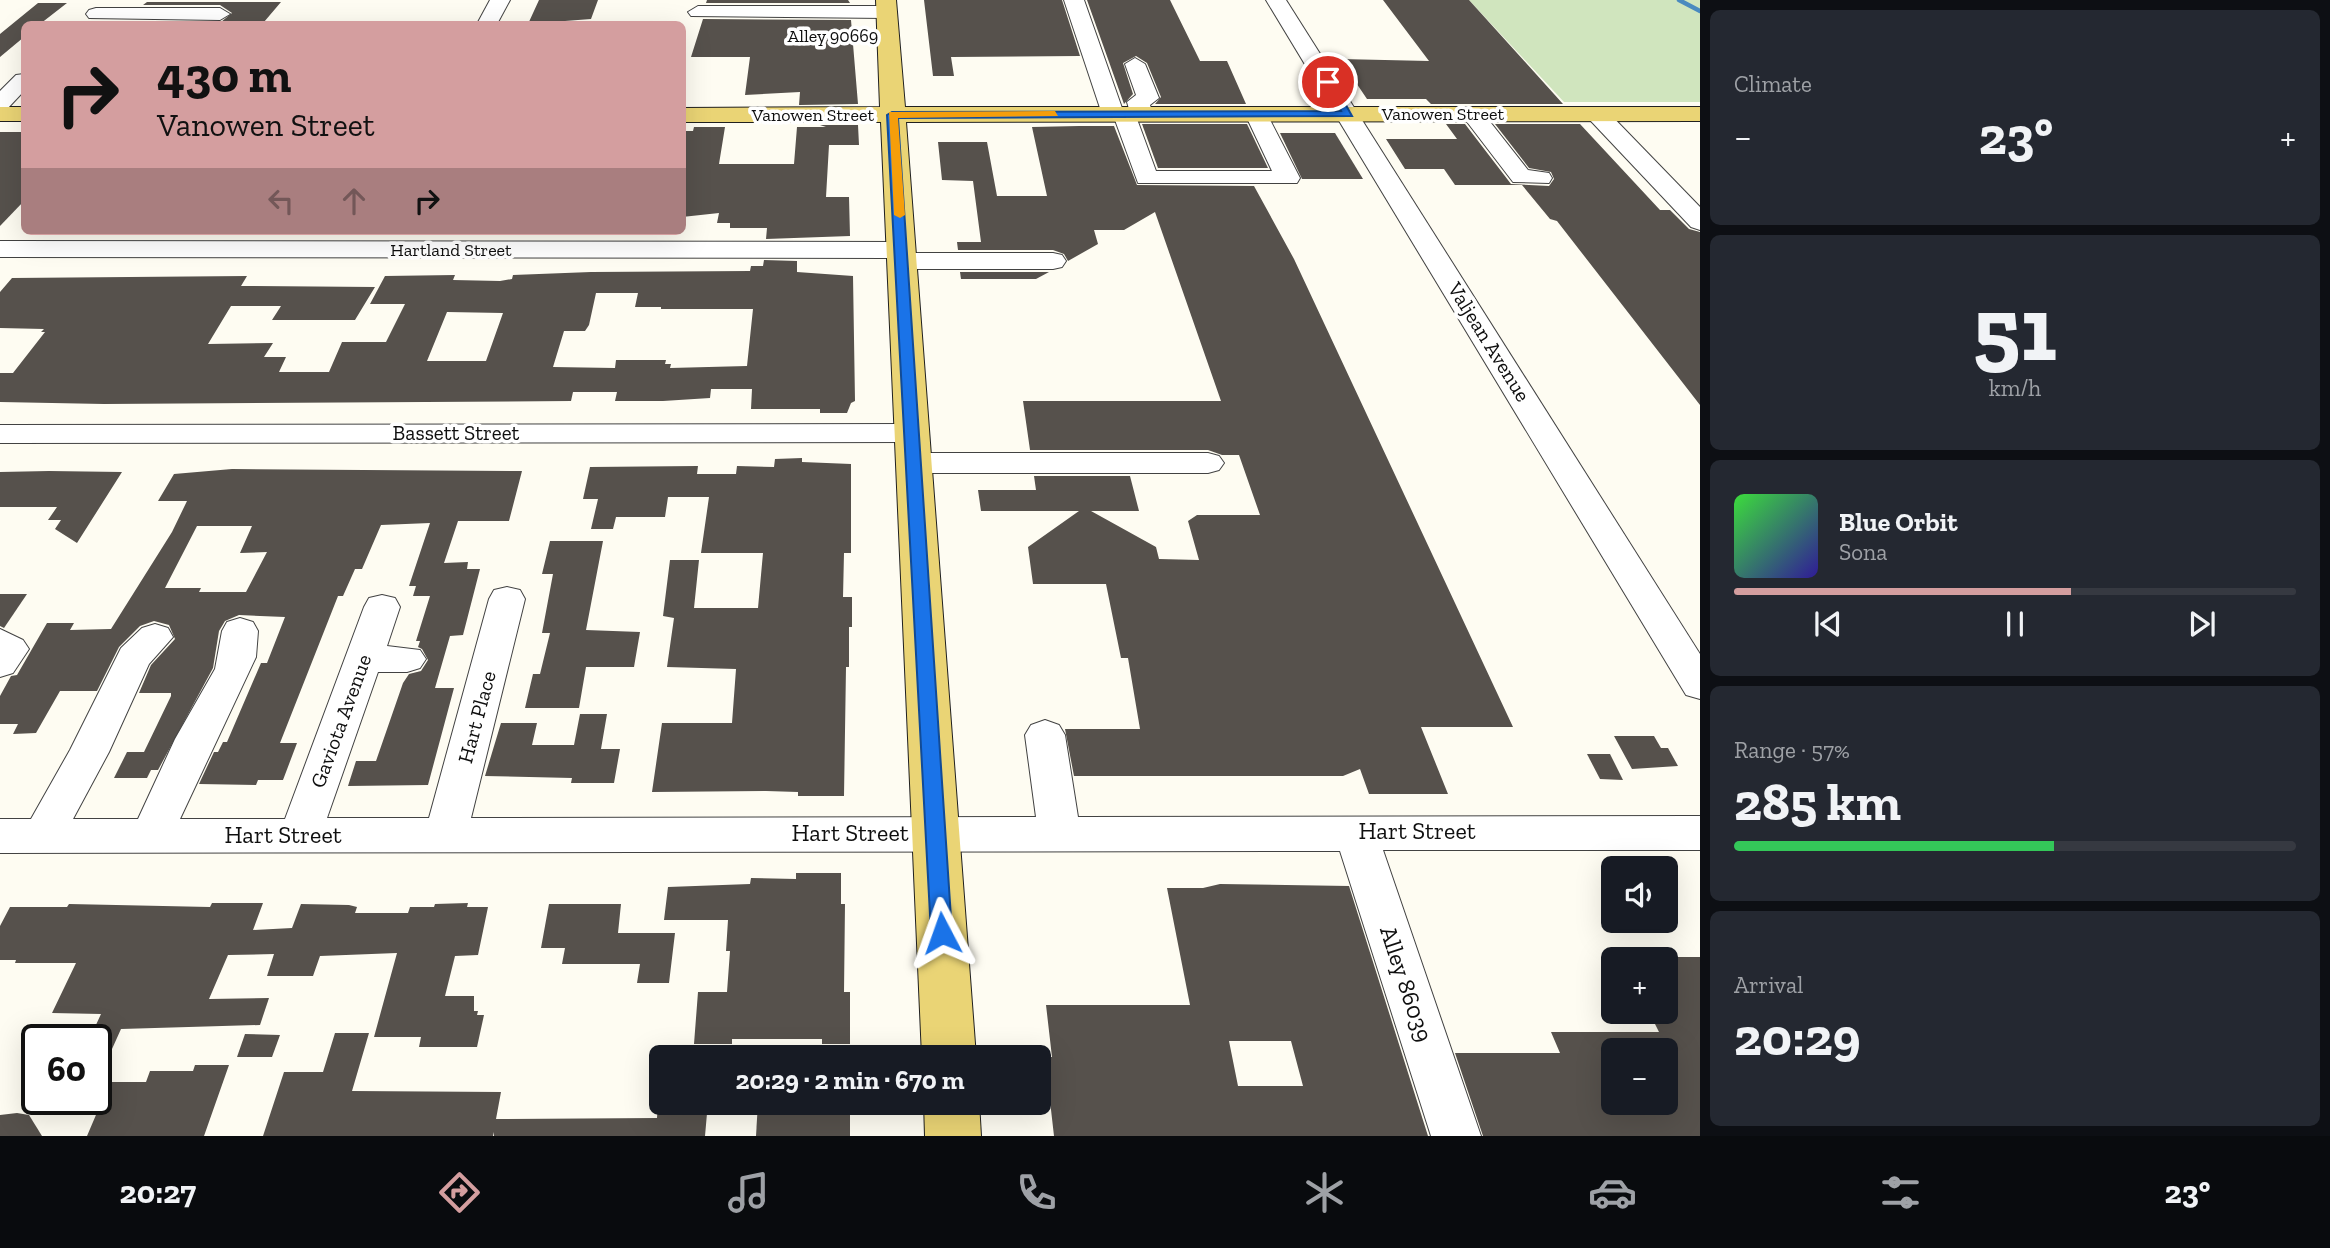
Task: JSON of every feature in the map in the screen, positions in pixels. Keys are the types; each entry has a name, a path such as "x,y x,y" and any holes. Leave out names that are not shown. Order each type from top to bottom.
{"main road":[{"path":"886,6 948,1045"},
{"name":"Vanowen Street","path":"686,115 892,115 1132,110 1169,114 1700,114"},
{"path":"0,114 21,114"},
{"path":"952,1115 953,1136"}],"street":[{"path":"90,19 111,0"},
{"path":"488,21 499,0"},
{"path":"1074,0 1132,110 1147,178 1283,180 1289,176 1256,114"},
{"name":"Valjean Avenue","path":"1276,0 1700,685"},
{"path":"698,12 886,6"},
{"path":"90,19 220,14"},
{"name":"Alley 90669","path":"864,36 888,36"},
{"path":"1132,110 1136,64"},
{"path":"0,103 21,83"},
{"path":"1472,114 1521,177 1540,178"},
{"path":"1597,114 1700,222"},
{"name":"Hartland Street","path":"0,249 902,256 1053,261"},
{"name":"Bassett Street","path":"0,433 913,447 1208,463"},
{"name":"Hart Place","path":"446,835 507,599"},
{"name":"Gaviota Avenue","path":"300,835 382,607"},
{"path":"152,835 203,724 228,680 242,648 240,631"},
{"path":"43,836 89,752 134,657 155,637"},
{"path":"0,642 9,649 0,664"},
{"path":"363,659 407,659"},
{"path":"1045,735 1059,832"},
{"name":"Hart Street","path":"0,836 1059,832 1700,833"},
{"name":"Alley 86039","path":"1355,832 1456,1136"}],"green space":[{"path":"1469,0 1700,0 1700,102 1564,102"}],"building":[{"path":"539,0 598,0 591,19 529,21"},
{"path":"707,0 848,0 850,3 706,3"},
{"path":"924,0 1062,0 1080,56 951,57 954,76 933,76"},
{"path":"1087,0 1170,0 1200,61 1227,61 1246,104 1155,104 1161,97 1147,63 1136,56 1123,63 1133,94 1124,104"},
{"path":"1383,0 1469,0 1563,104 1431,104 1426,99 1367,99 1340,59 1429,61"},
{"path":"147,2 281,2 265,21 222,21 232,13 220,5 143,5"},
{"path":"38,3 67,3 44,21 21,21 21,40 0,57 0,34"},
{"path":"703,19 851,20 858,104 799,105 800,92 745,95 750,57 691,57"},
{"path":"1142,124 1247,124 1268,168 1158,168"},
{"path":"1446,124 1465,124 1511,184 1549,186 1554,179 1551,172 1529,168 1495,124 1580,124 1660,210 1670,210 1689,229 1700,232 1700,405 1557,221 1550,219 1522,185 1455,185 1444,169 1405,169 1386,139 1457,139"},
{"path":"820,125 858,125 859,145 829,145 826,197 849,197 850,236 766,239 767,228 730,228 730,223 717,223 719,213 686,217 686,131 693,131 694,127 725,127 719,164 794,164 797,127 826,127"},
{"path":"1114,126 1137,185 1254,186 1294,259 1513,727 1421,727 1448,794 1369,794 1360,769 1343,776 1074,776 1065,729 1140,729 1128,658 1121,658 1106,584 1033,584 1028,547 1079,511 981,511 978,490 1036,490 1034,476 1130,476 1139,511 1091,511 1156,547 1159,559 1199,560 1188,521 1197,515 1260,515 1239,455 1222,455 1208,450 1030,450 1023,401 1221,401 1155,212 1124,230 1094,230 1098,244 1068,261 1064,254 1053,250 958,250 957,242 981,242 973,181 942,180 938,142 987,142 997,196 1047,196 1032,127"},
{"path":"0,132 21,132 21,204 0,226"},
{"path":"1280,133 1335,133 1363,179 1302,179"},
{"path":"764,260 797,261 797,272 853,276 855,401 851,403 847,413 820,413 820,409 751,409 752,389 711,389 710,398 663,401 615,401 617,392 573,392 571,401 104,404 0,402 0,373 13,373 45,332 41,332 44,329 0,328 0,292 12,278 247,276 241,286 375,287 355,320 272,320 281,306 231,306 208,344 273,343 264,357 286,357 279,372 329,372 342,342 386,342 405,304 370,304 385,276 455,275 453,280 500,281 512,279 513,275 750,271 751,266 763,266","holes":["596,293 638,293 635,307 753,309 747,366 670,368 671,364 665,364 666,360 616,360 615,368 553,367 564,331 585,331 589,325","447,312 503,313 486,361 427,361"]},
{"path":"960,272 1049,272 1036,279 961,279"},
{"path":"802,458 802,462 851,464 851,553 844,553 843,597 852,597 849,667 846,667 844,796 798,796 798,792 766,791 652,792 662,723 732,723 736,669 667,667 674,618 663,616 670,560 699,560 694,608 758,608 763,553 701,553 709,497 668,497 665,517 616,517 613,529 591,529 598,499 583,499 590,467 698,466 697,474 736,474 737,466 774,467 775,459"},
{"path":"232,469 522,471 509,521 458,521 444,563 468,562 467,569 480,569 463,635 450,636 435,688 454,688 428,785 348,786 356,761 376,761 403,683 409,674 421,671 428,660 418,647 420,641 416,641 430,596 413,596 416,586 409,586 430,523 381,525 362,569 355,569 343,596 338,596 280,743 297,743 283,780 258,780 256,785 199,784 214,752 218,752 223,742 227,742 261,663 267,663 285,617 239,615 225,621 219,631 213,668 158,770 151,770 147,778 114,778 127,752 144,752 171,696 171,693 139,693 151,665 175,639 169,625 154,621 140,626 119,647 97,691 60,691 36,733 13,734 18,724 0,724 0,696 11,676 17,675 47,623 74,623 70,630 111,629 172,532 187,501 158,501 174,474","holes":["197,526 252,526 240,553 267,552 246,592 199,592 201,588 165,588"]},
{"path":"0,472 122,472 77,543 55,529 61,520 48,520 57,507 0,507"},
{"path":"550,541 603,541 586,630 640,632 634,667 586,667 579,708 525,708 533,674 540,674 550,633 542,633 553,574 542,574"},
{"path":"0,594 27,594 4,628 0,626"},
{"path":"580,714 607,714 601,749 620,749 614,783 571,783 572,778 485,776 501,723 537,723 532,745 574,745"},
{"path":"1614,736 1654,736 1661,748 1668,748 1678,766 1632,769"},
{"path":"1587,754 1610,754 1623,780 1600,779"},
{"path":"796,873 841,873 841,904 845,904 844,992 850,992 850,1044 822,1044 822,1039 732,1039 732,1044 694,1044 698,992 727,992 730,951 726,951 728,920 664,920 668,887 750,884 751,878 796,879"},
{"path":"1220,884 1349,886 1428,1136 1054,1136 1051,1110 1052,1057 1046,1005 1190,1005 1167,888 1203,888","holes":["1229,1041 1291,1041 1303,1086 1238,1086"]},
{"path":"212,903 263,903 253,930 292,928 301,904 349,905 357,907 355,913 408,913 410,907 434,907 435,904 468,903 467,907 488,907 478,955 455,956 445,996 474,996 474,1011 478,1011 477,1015 484,1015 477,1047 419,1047 421,1037 374,1037 397,953 320,956 313,976 267,976 274,954 228,955 209,999 269,998 260,1025 121,1029 112,1049 112,1024 96,1024 101,1014 52,1013 76,963 15,963 16,960 0,960 0,926 10,907 67,907 69,904 210,907"},
{"path":"549,904 621,904 618,933 675,933 669,983 637,983 640,964 562,964 565,948 541,948"},
{"path":"1678,957 1700,957 1700,1136 1483,1136 1455,1053 1560,1053 1551,1032 1659,1032 1655,1024 1678,1024"},
{"path":"335,1033 369,1033 352,1091 501,1092 496,1119 707,1115 705,1136 494,1136 493,1132 493,1136 263,1136 284,1072 323,1072"},
{"path":"245,1034 280,1035 272,1057 237,1057"},
{"path":"195,1065 229,1065 204,1136 87,1136 96,1115 112,1115 112,1082 146,1082 150,1071 193,1071"},
{"path":"0,1115 29,1115 42,1136 0,1136"},
{"path":"757,1115 850,1115 850,1136 756,1136"}],"waterway":[{"path":"1679,0 1700,11"}],"slow traffic":[{"path":"900,215 892,115 1055,114"}],"route":[{"path":"942,933 892,115 1348,114 1328,82"}]}
